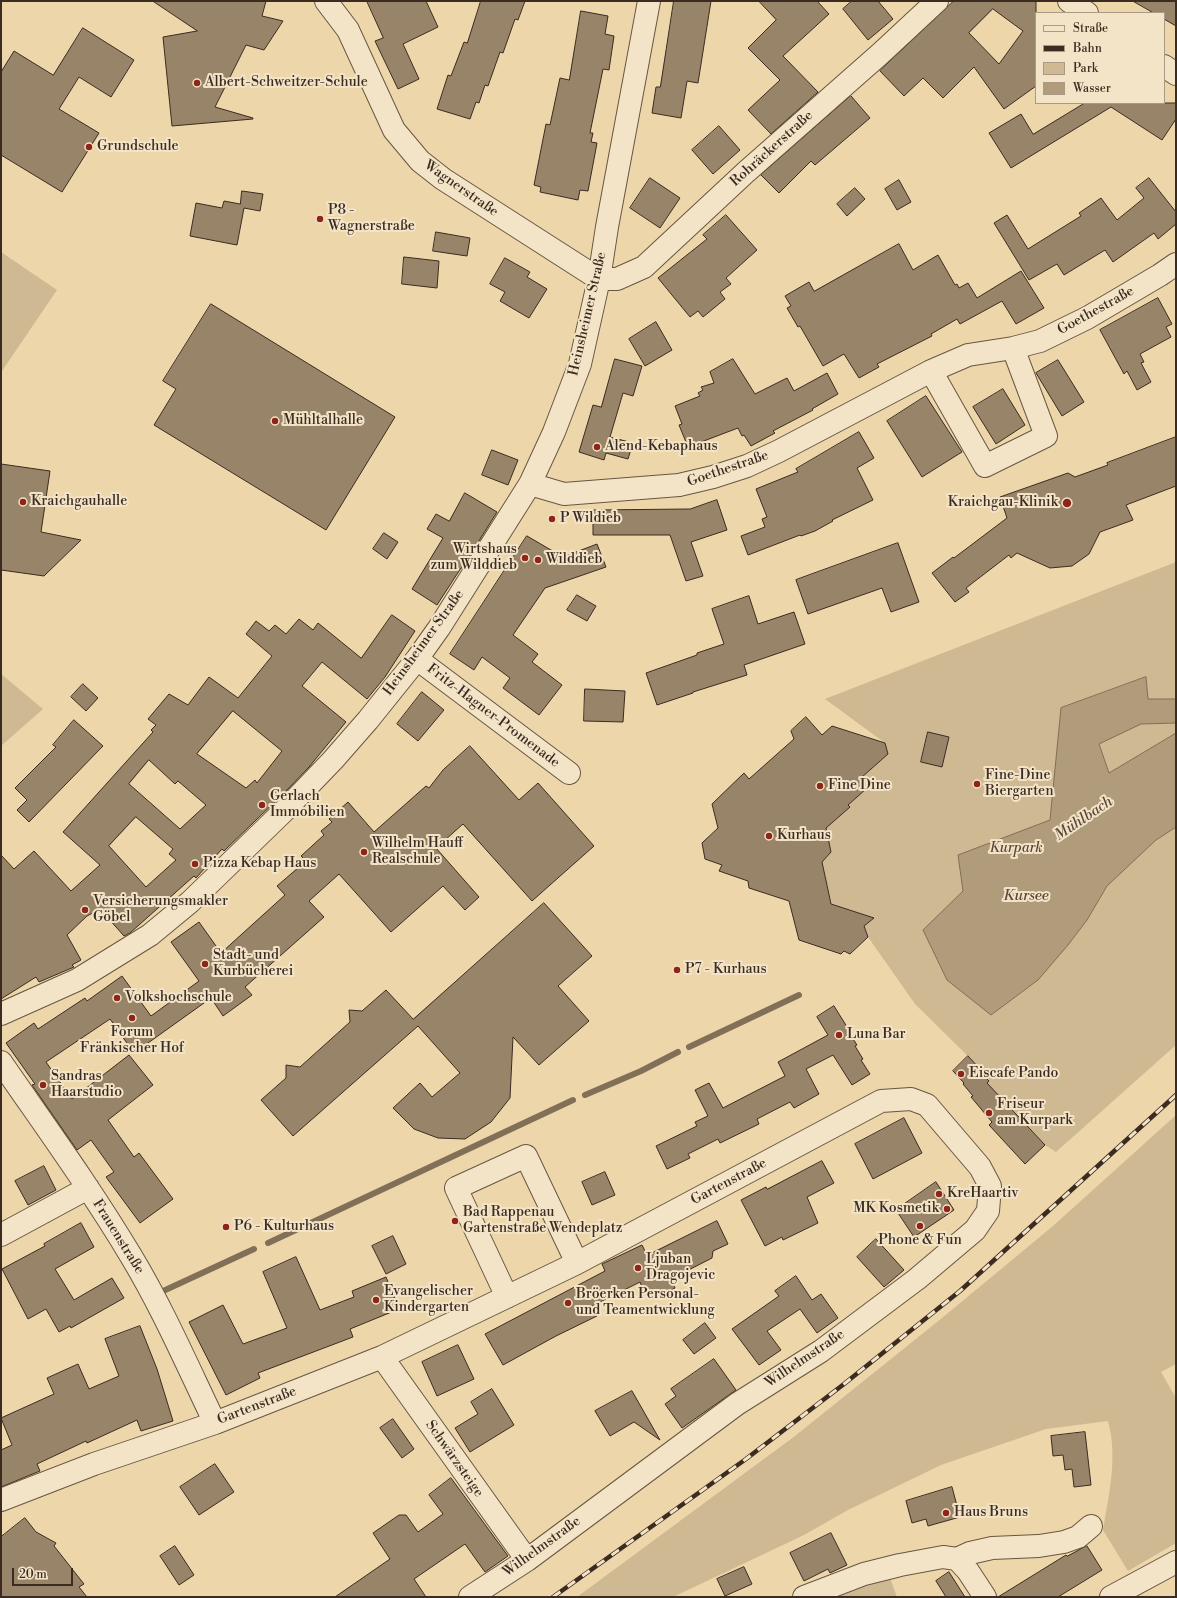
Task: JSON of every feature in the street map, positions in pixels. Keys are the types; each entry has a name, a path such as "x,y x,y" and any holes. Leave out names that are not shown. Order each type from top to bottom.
{"street":[{"name":"Wagnerstraße","path":"326,1 348,30 394,130 420,161 442,179 599,279"},
{"name":"Heinsheimer Straße","path":"1,1014 77,980 150,935 190,902 285,810 324,769 368,720 439,628 530,484 554,432 580,364 599,279 608,219 649,1"},
{"name":"Rohräckerstraße","path":"599,279 618,279 644,266 746,172 880,54 937,1"},
{"path":"1069,1 1086,12"},
{"path":"1165,67 1176,74"},
{"name":"Goethestraße","path":"530,484 564,494 679,485 713,477 747,466 779,451 931,371 968,355 1013,348 1040,341 1087,318 1176,264"},
{"path":"931,371 985,466 1046,436 1013,348"},
{"name":"Fritz-Hagner-Promenade","path":"417,658 569,773"},
{"name":"Frauenstraße","path":"1,1062 88,1188 131,1256 158,1305 214,1423"},
{"name":"Wilhelmstraße","path":"470,1597 527,1560 737,1404 820,1351 917,1279 975,1230 988,1211 990,1186 980,1167 927,1105 910,1099 881,1101"},
{"name":"Gartenstraße","path":"1,1500 94,1464 214,1423 382,1357 577,1263 881,1101"},
{"path":"507,1297 456,1188 526,1156 577,1263"},
{"path":"1,1234 88,1188"},
{"name":"Schwärzsteige","path":"382,1357 527,1560"},
{"path":"804,1597 864,1574 895,1566 943,1557 957,1559 970,1553 992,1548 1039,1546 1064,1542 1078,1537 1091,1526"},
{"path":"957,1559 968,1571 985,1597"},
{"path":"1115,1596 1176,1562"}],"green space":[{"path":"1,252 57,290 2,371 1,370"},
{"name":"Kurpark","path":"1176,562 1176,1045 1056,1152 1045,1145 1010,1106 1007,1108 987,1083 988,1081 978,1070 980,1068 915,1004 868,937 864,926 872,919 832,907 822,862 831,852 825,825 849,807 848,805 866,789 862,777 888,754 885,743 825,699"},
{"path":"1,674 43,709 1,746"},
{"path":"1176,1115 1176,1364 1161,1372 1176,1398 1176,1543 1128,1571 1103,1530 1112,1476 1112,1448 1108,1421 1046,1429 941,1465 848,1510 804,1535 673,1597 577,1597 795,1436 942,1318 1053,1226"},
{"path":"889,1575 897,1597 824,1597"}],"water":[{"name":"Kursee","path":"1146,677 1148,699 1176,699 1176,723 1141,724 1099,744 1109,773 1176,733 1176,827 1156,840 1107,886 1087,920 1038,980 991,1015 947,980 923,930 963,891 958,855 1050,820 1061,708"}],"building":[{"path":"153,1 266,1 262,16 283,21 264,50 246,45 215,107 253,119 172,126 163,37 197,31"},
{"path":"367,1 426,1 438,27 403,44 419,79 398,89 375,41 383,38"},
{"path":"481,1 525,1 518,20 515,19 503,53 500,52 488,86 485,85 479,103 476,102 470,119 437,109 448,75 451,76 464,42 467,43"},
{"path":"674,1 711,1 698,83 687,81 681,118 652,113 656,87 660,87"},
{"path":"759,1 817,1 829,14 783,56 818,92 771,134 748,110 780,80 748,48 776,20"},
{"path":"852,1 878,1 893,19 868,40 843,9"},
{"path":"954,1 1036,1 1035,87 1004,109 974,67 943,98 923,78 904,96 880,71","holes":["993,9 1023,31 999,64 969,33"]},
{"path":"1133,1 1176,1 1176,26 1165,20 1165,12 1152,12"},
{"path":"581,11 608,16 605,34 614,36 609,70 603,69 590,133 593,133 591,142 597,143 588,191 580,190 578,200 540,192 541,187 534,185 546,124 550,125 560,78 569,80"},
{"path":"83,28 134,60 111,97 79,77 59,109 99,133 62,192 1,155 1,72 14,51 53,75"},
{"path":"851,96 870,118 815,165 811,161 779,193 761,175"},
{"path":"1176,103 1176,119 1162,140 1111,107 1011,168 989,133 1021,114 1033,134 1083,104"},
{"path":"719,126 740,150 713,174 692,150"},
{"path":"650,178 680,198 660,228 630,208"},
{"path":"1149,178 1176,212 1176,224 1158,239 1154,233 1113,262 1105,250 1064,275 1057,264 1029,280 994,223 1007,215 1028,249 1081,216 1079,213 1101,198 1117,220 1144,198 1136,188"},
{"path":"899,180 911,202 897,210 885,189"},
{"path":"855,188 865,199 847,216 837,204"},
{"path":"242,191 263,194 260,211 244,208 237,245 190,236 196,203 222,208 224,201 240,204"},
{"path":"726,215 757,250 726,278 731,284 720,292 725,299 703,317 698,311 690,317 658,278 707,239 703,235"},
{"path":"436,232 470,238 467,256 433,251"},
{"path":"899,244 913,270 938,255 955,285 957,284 959,288 968,283 977,298 1021,271 1044,308 1016,324 1002,301 960,324 957,319 931,334 932,336 877,364 879,367 859,378 844,354 823,366 800,326 798,327 787,308 791,306 785,296 809,282 814,291"},
{"path":"404,257 439,261 437,288 402,284"},
{"path":"505,258 530,272 527,277 547,289 529,318 500,301 505,292 490,284"},
{"path":"1158,298 1172,324 1166,327 1171,337 1140,354 1144,362 1141,363 1151,382 1137,390 1127,371 1124,374 1100,330"},
{"name":"Mühltalhalle","path":"211,304 395,417 326,530 154,425 176,389 163,381"},
{"path":"656,322 672,350 645,366 629,339"},
{"path":"615,359 642,366 633,396 623,393 610,437 633,443 628,459 606,453 604,460 579,452 593,405 601,407"},
{"path":"733,359 755,394 787,378 794,391 827,373 838,394 812,409 813,410 773,431 775,433 751,446 744,435 742,436 738,428 688,447 679,425 682,424 675,406 700,396 698,393 703,390 701,387 714,383 710,372"},
{"path":"1058,360 1084,402 1062,416 1036,373"},
{"path":"1003,389 1025,425 996,444 973,407"},
{"path":"926,396 962,452 922,477 887,421"},
{"path":"859,432 874,458 857,468 873,500 832,520 833,521 815,531 801,536 800,535 748,555 741,536 765,527 762,519 767,517 756,489 798,472 796,469"},
{"name":"Kraichgau-Klinik","path":"1176,437 1176,486 1126,505 1133,520 1100,532 1089,554 1072,566 1050,568 1017,553 1011,558 1009,555 966,588 969,592 955,602 932,573 1007,518 1000,497 1068,473 1075,477 1108,465 1107,463"},
{"path":"492,450 518,460 508,485 482,475"},
{"name":"Kraichgauhalle","path":"1,464 50,471 41,532 81,540 44,576 1,570"},
{"path":"465,493 497,512 437,605 412,589 443,538 427,529 436,514 449,521"},
{"path":"717,500 727,530 691,542 703,576 686,581 670,535 593,535 593,510 690,509"},
{"path":"384,533 398,542 387,559 373,549"},
{"path":"527,536 563,557 597,544 606,567 545,588 513,635 538,654 532,662 562,685 539,715 503,688 510,678 482,657 474,670 450,654"},
{"path":"898,543 919,602 891,612 882,588 808,614 796,580"},
{"path":"577,595 596,606 587,621 567,610"},
{"path":"749,596 758,624 794,612 805,644 744,665 747,675 657,705 646,673 724,644 712,609"},
{"path":"392,615 415,631 385,677 367,699 322,662 302,686 346,722 309,767 285,792 224,851 222,849 196,878 194,876 130,933 124,936 100,909 87,916 67,935 81,960 72,965 74,967 39,982 36,977 1,999 1,855 14,869 34,851 71,891 100,865 63,832 153,732 151,730 156,725 148,719 169,694 188,705 209,677 238,698 272,656 246,634 256,621 269,631 275,625 286,634 299,619 313,630 318,623 361,658","holes":["233,711 282,751 257,783 255,780 246,788 197,754","149,760 175,784 178,781 206,805 180,829 129,784","136,817 173,849 169,854 176,860 146,887 109,846"]},
{"path":"83,684 98,698 86,711 71,697"},
{"path":"585,689 625,691 623,722 584,721"},
{"path":"422,692 444,710 418,741 397,724"},
{"name":"Kurhaus","path":"806,717 822,735 832,726 885,743 888,754 862,777 866,789 848,805 850,807 826,828 831,852 822,862 831,904 874,918 864,926 868,937 850,954 844,951 841,954 799,940 789,901 749,888 748,881 719,871 722,865 705,859 702,843 718,828 712,804 744,773 749,779 794,739 791,731"},
{"path":"74,720 103,746 29,822 17,810 27,800 15,788 56,747 53,745"},
{"path":"928,732 949,737 942,767 921,762"},
{"path":"470,746 519,800 538,783 594,846 532,901 463,824 436,848 479,897 465,910 443,886 391,932 339,874 309,901 324,917 245,987 252,995 223,1016 211,998 134,1053 110,1019 46,1062 72,1099 129,1055 153,1085 108,1120 134,1157 139,1153 173,1199 140,1223 106,1177 114,1172 91,1140 77,1150 32,1085 35,1084 6,1043 34,1023 38,1029 85,998 87,1001 122,976 151,1016 199,981 171,942 199,922 221,953 285,895 277,886 306,861 301,856 324,835 321,831 332,822 329,819 348,802 374,832 426,786 429,788 443,770"},
{"path":"544,903 592,956 558,986 589,1021 539,1065 513,1037 510,1098 491,1122 465,1139 438,1138 414,1129 393,1108 420,1083 432,1097 460,1073 418,1026 293,1136 261,1100 286,1078 286,1065 300,1067 350,1022 349,1010 362,1011 386,990 413,1019"},
{"path":"834,1006 857,1045 855,1046 863,1059 861,1060 870,1074 852,1085 833,1055 806,1069 819,1094 794,1108 790,1102 757,1119 759,1124 720,1143 718,1139 688,1154 690,1158 667,1169 656,1146 697,1126 695,1122 708,1116 695,1090 709,1083 723,1108 785,1076 778,1062 828,1035 817,1017"},
{"path":"968,1056 980,1069 978,1070 989,1081 987,1083 1045,1145 1025,1164 989,1125 992,1122 971,1097 973,1096 953,1071"},
{"path":"904,1118 922,1153 873,1179 855,1144"},
{"path":"822,1161 834,1183 807,1197 818,1223 783,1240 782,1237 765,1246 741,1200 766,1187 767,1189"},
{"path":"44,1166 56,1190 28,1205 15,1181"},
{"path":"605,1172 615,1195 592,1205 582,1182"},
{"path":"936,1182 954,1210 914,1237 896,1210"},
{"path":"717,1221 728,1244 713,1251 712,1258 671,1279 675,1288 658,1297 654,1290 645,1294 640,1282 592,1306 597,1316 556,1336 503,1365 485,1334 605,1271 602,1264 642,1245 647,1255"},
{"path":"81,1223 94,1247 55,1269 74,1300 112,1278 124,1298 71,1328 70,1326 59,1332 46,1309 28,1319 2,1269 45,1246 44,1244"},
{"path":"393,1236 406,1264 386,1274 372,1246"},
{"path":"876,1239 904,1270 884,1287 857,1257"},
{"path":"296,1257 320,1310 354,1297 352,1291 386,1277 399,1309 350,1329 353,1337 258,1373 260,1378 226,1395 189,1322 223,1305 243,1344 287,1328 263,1272"},
{"path":"796,1276 812,1300 821,1294 838,1318 817,1333 800,1309 767,1331 781,1350 759,1365 732,1329 779,1296 775,1291"},
{"path":"705,1323 716,1338 694,1354 683,1340"},
{"path":"140,1326 157,1369 173,1421 141,1431 137,1420 87,1443 86,1441 37,1464 40,1471 1,1487 1,1450 12,1445 1,1418 54,1394 47,1378 78,1364 89,1389 119,1376 105,1339"},
{"path":"458,1345 474,1379 437,1396 422,1362"},
{"path":"714,1359 736,1390 682,1428 665,1404 676,1396 671,1389"},
{"path":"492,1389 514,1425 470,1452 455,1428 478,1414 471,1402"},
{"path":"632,1391 660,1440 634,1422 610,1436 595,1411"},
{"path":"393,1419 414,1449 402,1458 380,1428"},
{"path":"1085,1432 1091,1485 1074,1487 1072,1469 1065,1470 1063,1455 1053,1456 1051,1436"},
{"path":"215,1464 234,1492 199,1515 180,1487"},
{"path":"451,1478 508,1556 485,1572 465,1544 414,1579 426,1597 335,1597 390,1559 373,1533 399,1515 406,1515 418,1532 443,1514 429,1495"},
{"path":"952,1487 960,1517 928,1526 926,1519 912,1523 906,1501"},
{"path":"25,1518 36,1532 56,1543 54,1546 84,1584 79,1587 87,1597 1,1597 1,1537"},
{"path":"831,1533 847,1565 830,1573 828,1569 804,1581 790,1553"},
{"path":"175,1546 194,1575 179,1585 160,1556"},
{"path":"1087,1546 1102,1570 1058,1597 998,1597 1066,1555 1067,1556"},
{"path":"744,1567 752,1584 725,1596 717,1579"},
{"path":"949,1572 965,1597 946,1597 936,1581"}],"waterway":[{"path":"689,1047 799,995"},
{"path":"585,1095 641,1071 678,1052"},
{"path":"268,1243 573,1100"},
{"path":"161,1292 254,1249"}],"railway":[{"path":"553,1597 746,1459 844,1384 960,1291 1176,1095"}],"place":[{"name":"Albert-Schweitzer-Schule","path":"197,83"},
{"name":"Grundschule","path":"89,147"},
{"name":"P8 - Wagnerstraße","path":"320,219"},
{"name":"Mühltalhalle","path":"275,421"},
{"name":"Alend-Kebaphaus","path":"597,447"},
{"name":"Kraichgauhalle","path":"23,502"},
{"name":"Kraichgau-Klinik","path":"1067,503"},
{"name":"P Wildieb","path":"552,519"},
{"name":"Wirtshaus zum Wilddieb","path":"525,558"},
{"name":"Wilddieb","path":"538,560"},
{"name":"Fine-Dine Biergarten","path":"977,784"},
{"name":"Fine Dine","path":"820,786"},
{"name":"Gerlach Immobilien","path":"262,805"},
{"name":"Kurhaus","path":"769,836"},
{"name":"Wilhelm Hauff Realschule","path":"364,852"},
{"name":"Pizza Kebap Haus","path":"195,864"},
{"name":"Versicherungsmakler Göbel","path":"85,910"},
{"name":"Stadt- und Kurbücherei","path":"205,964"},
{"name":"P7 - Kurhaus","path":"677,970"},
{"name":"Volkshochschule","path":"117,998"},
{"name":"Forum Fränkischer Hof","path":"132,1018"},
{"name":"Luna Bar","path":"839,1035"},
{"name":"Eiscafe Pando","path":"961,1074"},
{"name":"Sandras Haarstudio","path":"43,1085"},
{"name":"Friseur am Kurpark","path":"989,1113"},
{"name":"KreHaartiv","path":"939,1194"},
{"name":"MK Kosmetik","path":"947,1209"},
{"name":"Bad Rappenau Gartenstraße Wendeplatz","path":"455,1221"},
{"name":"Phone & Fun","path":"920,1226"},
{"name":"P6 - Kulturhaus","path":"226,1227"},
{"name":"Ljuban Dragojevic","path":"638,1268"},
{"name":"Evangelischer Kindergarten","path":"376,1300"},
{"name":"Bröerken Personal- und Teamentwicklung","path":"568,1303"},
{"name":"Haus Bruns","path":"946,1513"}],"water label":[{"name":"Mühlbach","path":"1084,819"}]}
